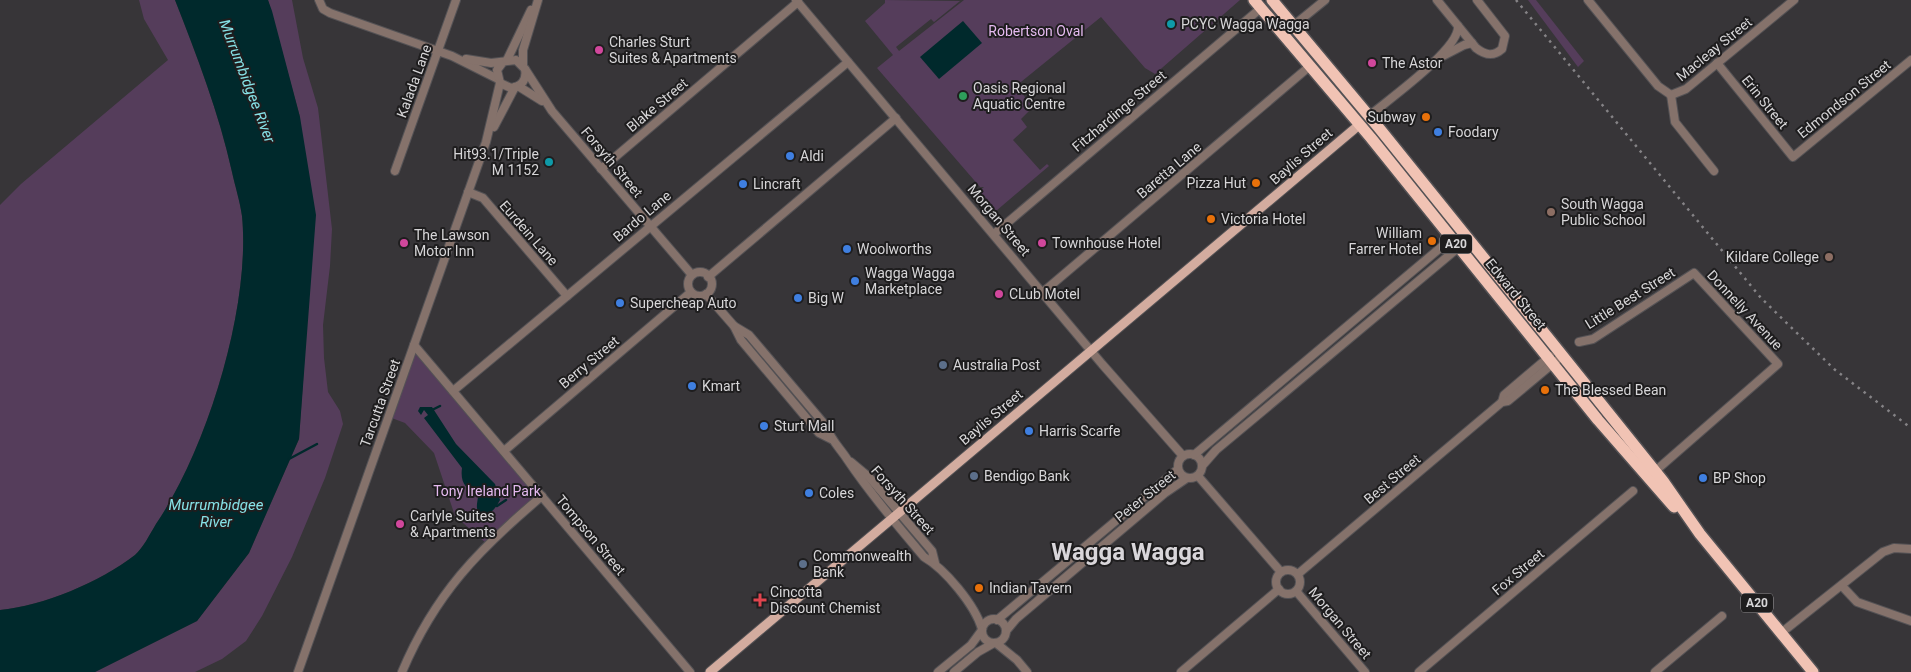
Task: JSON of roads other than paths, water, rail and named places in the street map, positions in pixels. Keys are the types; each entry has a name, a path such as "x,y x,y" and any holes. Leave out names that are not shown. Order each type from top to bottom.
{"highway":[{"path":"1258,4 1271,0"},
{"name":"Edward Street","path":"1271,0 1369,116 1555,356 1813,672"},
{"name":"Edward Street","path":"1258,4 1359,124 1455,243 1555,356"},
{"path":"1359,124 1369,116"}],"main road":[{"name":"Baylis Street","path":"710,672 1359,124"}],"street":[{"path":"318,0 323,9 438,52 480,62 516,60 524,67"},
{"name":"Kalada Lane","path":"395,171 456,0"},
{"path":"452,56 507,87 516,87 525,77 523,50 537,0"},
{"path":"499,81 497,70 505,61 537,0"},
{"path":"1293,26 1325,0"},
{"path":"1437,0 1453,16 1472,44 1480,51 1492,54 1501,50 1505,42 1503,33 1477,0"},
{"path":"1588,0 1658,86 1671,95 1675,122 1714,171"},
{"name":"Macleay Street","path":"1671,95 1681,92 1794,0"},
{"name":"Morgan Street","path":"797,1 1091,351 1184,456"},
{"name":"Blake Street","path":"601,169 797,1"},
{"name":"Fitzhardinge Street","path":"994,234 1258,4"},
{"path":"1369,116 1439,58 1456,38 1458,26"},
{"path":"1439,58 1464,45 1472,44"},
{"name":"Edmondson Street","path":"1793,157 1911,60"},
{"name":"Bardo Lane","path":"454,391 848,62"},
{"name":"Erin Street","path":"1716,63 1793,157"},
{"name":"Baretta Lane","path":"1043,292 1310,66"},
{"name":"Forsyth Street","path":"524,67 552,110 692,275"},
{"name":"Tarcutta Street","path":"298,672 486,142 499,81"},
{"name":"Forsyth Street","path":"516,87 537,97 552,110"},
{"name":"Tarcutta Street","path":"486,142 516,87"},
{"path":"708,277 896,118"},
{"name":"Eurdein Lane","path":"468,192 483,198 566,296"},
{"path":"1198,476 1187,478 1181,475 1178,469 1179,462 1184,456 1194,455 1404,278 1455,243"},
{"path":"1198,476 1202,466 1216,450 1411,287 1455,243"},
{"path":"699,273 708,277 711,288 706,294 697,296 690,292 688,285 692,275 699,273"},
{"name":"Little Best Street","path":"1579,342 1593,339 1694,273"},
{"name":"Donnelly Avenue","path":"1651,475 1778,364 1694,273"},
{"path":"1404,278 1411,287"},
{"name":"Berry Street","path":"504,451 690,292"},
{"name":"Forsyth Street","path":"706,294 734,326 740,340 819,433 831,439 861,481 895,515 924,557 935,563 971,605 982,630"},
{"path":"1371,305 1379,314"},
{"path":"1336,335 1343,344"},
{"name":"Tompson Street","path":"414,345 690,672"},
{"name":"Best Street","path":"1298,574 1502,402 1508,401 1555,356"},
{"path":"1304,363 1311,371"},
{"path":"1268,393 1275,401"},
{"path":"1236,421 1242,428"},
{"path":"1194,455 1200,459 1202,466"},
{"name":"Peter Street","path":"996,619 1040,586 1178,469"},
{"path":"1198,476 1281,572"},
{"name":"Peter Street","path":"1005,633 1111,539 1187,478"},
{"name":"Fox Street","path":"1419,672 1632,491"},
{"path":"402,672 420,632 443,596 487,544 542,496"},
{"path":"1134,508 1140,515"},
{"path":"1105,532 1111,539"},
{"path":"1781,633 1883,552 1894,548 1911,549"},
{"path":"1070,561 1077,568"},
{"path":"1288,570 1298,574 1300,581 1296,591 1286,593 1279,589 1276,582 1281,572 1288,570"},
{"path":"1040,586 1047,594"},
{"path":"1842,586 1857,602 1911,621"},
{"path":"1181,672 1279,589"},
{"name":"Morgan Street","path":"1296,591 1365,672"},
{"name":"Forsyth Street","path":"971,605 996,619"},
{"path":"1655,672 1722,616"},
{"path":"938,672 971,645 986,622 996,619 1002,623 1017,660"},
{"path":"982,630 984,637 1017,660 1027,672"},
{"path":"954,672 978,652 1002,640 1005,633"}],"water":[{"name":"Murrumbidgee River","path":"175,0 268,0 272,11 300,117 316,215 299,439 249,553 197,621 95,672 0,672 0,610 34,604 70,591 121,565 141,549 175,493 192,457 222,376 240,292 243,252 242,216 227,150 214,106"},
{"path":"963,21 982,43 939,79 920,57"},
{"path":"420,407 432,407 456,444 495,484 500,500 490,513 484,515 478,511 478,495 463,482 462,468 424,418 428,415 424,410 421,415 418,411"}],"waterway":[{"path":"432,410 440,406"},
{"path":"289,459 317,444"},
{"path":"497,506 506,500"}],"railway":[{"path":"1516,0 1761,298 1834,369 1911,428"}],"place":[{"name":"PCYC Wagga Wagga","path":"1171,24"},
{"name":"Charles Sturt Suites & Apartments","path":"599,50"},
{"name":"The Astor","path":"1372,63"},
{"name":"Oasis Regional Aquatic Centre","path":"963,96"},
{"name":"Subway","path":"1426,117"},
{"name":"Foodary","path":"1438,132"},
{"name":"Aldi","path":"790,156"},
{"name":"Hit93.1/Triple M 1152","path":"549,162"},
{"name":"Pizza Hut","path":"1256,183"},
{"name":"Lincraft","path":"743,184"},
{"name":"South Wagga Public School","path":"1551,212"},
{"name":"Victoria Hotel","path":"1211,219"},
{"name":"William Farrer Hotel","path":"1432,241"},
{"name":"The Lawson Motor Inn","path":"404,243"},
{"name":"Townhouse Hotel","path":"1042,243"},
{"name":"Woolworths","path":"847,249"},
{"name":"Kildare College","path":"1829,257"},
{"name":"Wagga Wagga Marketplace","path":"855,281"},
{"name":"CLub Motel","path":"999,294"},
{"name":"Big W","path":"798,298"},
{"name":"Supercheap Auto","path":"620,303"},
{"name":"Australia Post","path":"943,365"},
{"name":"Kmart","path":"692,386"},
{"name":"The Blessed Bean","path":"1545,390"},
{"name":"Sturt Mall","path":"764,426"},
{"name":"Harris Scarfe","path":"1029,431"},
{"name":"Bendigo Bank","path":"974,476"},
{"name":"BP Shop","path":"1703,478"},
{"name":"Coles","path":"809,493"},
{"name":"Carlyle Suites & Apartments","path":"400,524"},
{"name":"Commonwealth Bank","path":"803,564"},
{"name":"Indian Tavern","path":"979,588"},
{"name":"Cincotta Discount Chemist","path":"760,600"}],"district":[{"name":"Wagga Wagga","path":"1128,552"}],"park label":[{"name":"Robertson Oval","path":"1036,31"},
{"name":"Tony Ireland Park","path":"487,491"}]}
